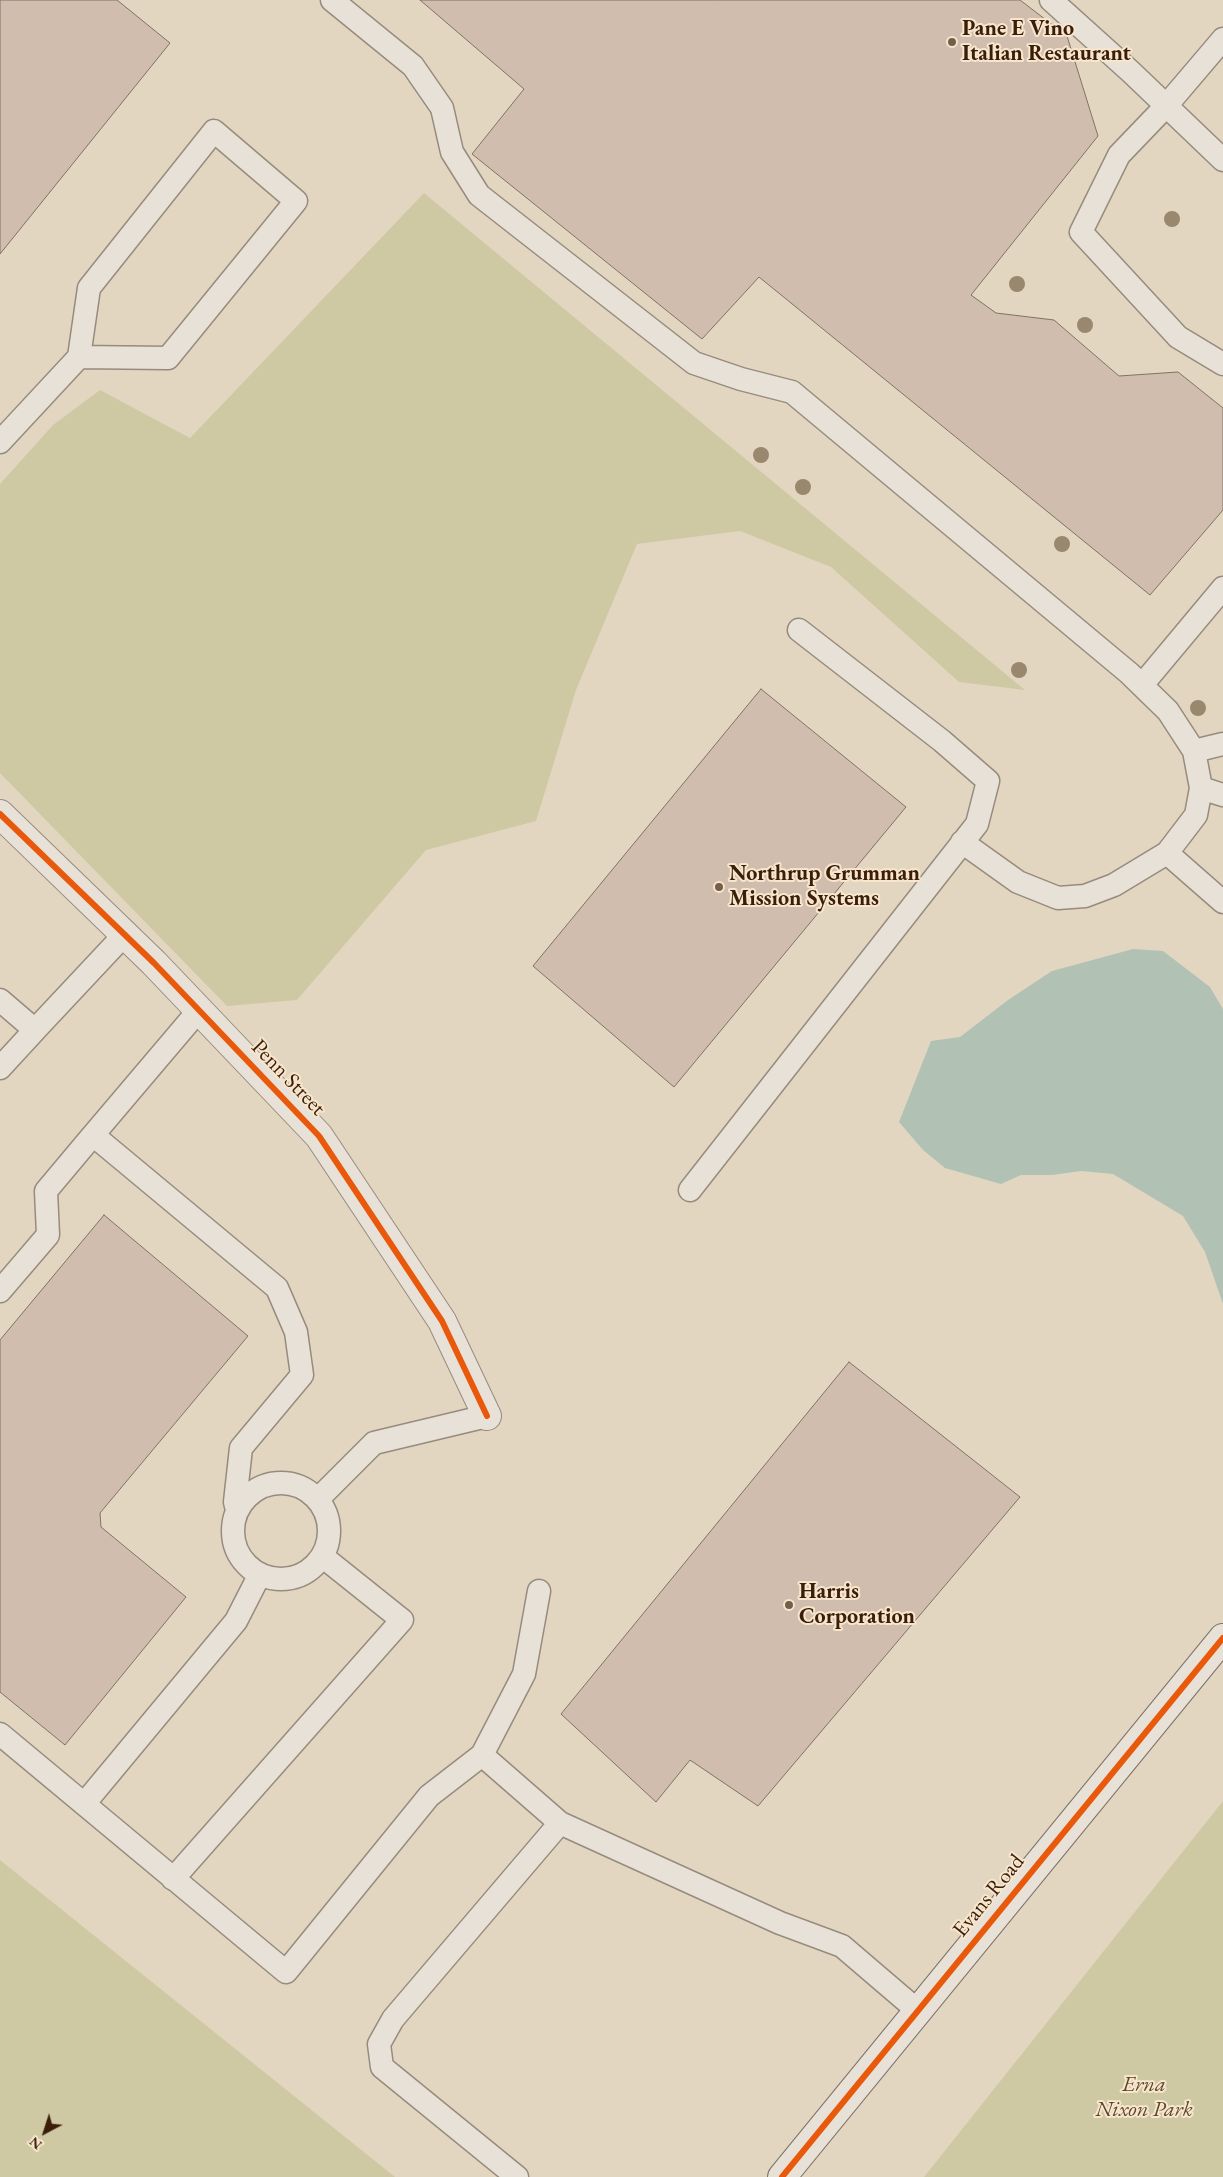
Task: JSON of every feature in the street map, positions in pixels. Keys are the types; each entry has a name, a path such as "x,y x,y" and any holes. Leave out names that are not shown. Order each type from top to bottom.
{"street":[{"name":"Penn Street","path":"0,814 125,934 319,1136 442,1321 487,1416"},
{"name":"Evans Road","path":"782,2177 1223,1638"}],"lane":[{"path":"332,0 413,66 442,108 452,152 479,195 694,363 741,380 792,392 1142,685 1168,711 1194,751 1201,788 1196,815 1167,853 1114,884 1085,896 1058,898 1018,882 962,842"},
{"path":"1051,0 1223,160"},
{"path":"1223,39 1166,106 1119,155 1081,232 1178,337 1223,364"},
{"path":"0,442 79,357 89,288 214,131 296,201 168,358 79,357"},
{"path":"1142,685 1223,588"},
{"path":"690,1190 977,824 988,780 942,741 799,630"},
{"path":"1194,751 1223,744"},
{"path":"1201,788 1223,795"},
{"path":"1167,853 1223,902"},
{"path":"0,1068 125,934"},
{"path":"0,1000 35,1030"},
{"path":"0,1291 48,1235 46,1191 199,1010"},
{"path":"93,1135 277,1288 296,1332 302,1374 241,1448 235,1502 237,1510"},
{"path":"318,1499 374,1443 487,1416"},
{"path":"279,1482 295,1484 309,1491 318,1499 328,1517 330,1532 327,1548 306,1573 292,1578 276,1579 260,1574 247,1565 238,1552 233,1537 233,1520 237,1510 250,1493 264,1485 279,1482"},
{"path":"173,1879 402,1620 322,1556"},
{"path":"84,1804 236,1621 260,1574"},
{"path":"0,1734 286,1972 429,1796 482,1755 524,1674 539,1591"},
{"path":"482,1755 560,1823 780,1923 842,1946 918,2011"},
{"path":"517,2177 382,2067 379,2044 393,2019 560,1823"}],"green space":[{"path":"424,193 1025,690 959,682 831,567 740,531 637,544 576,690 536,821 426,850 297,1000 227,1006 0,773 0,484 53,425 100,390 190,438"},
{"name":"Erna Nixon Park","path":"1223,1801 1223,2177 924,2177"},
{"path":"0,1860 395,2177 0,2177"}],"shaded area":[{"path":"1133,949 1163,951 1210,987 1223,1009 1223,1304 1205,1252 1183,1216 1113,1174 1081,1171 1052,1175 1021,1175 1001,1184 945,1168 923,1150 899,1122 931,1041 960,1037 1008,1000 1052,971"}],"building":[{"path":"0,0 117,0 170,43 0,254"},
{"path":"420,0 1020,0 1067,36 1098,136 971,295 996,313 1054,320 1119,376 1178,372 1223,408 1223,510 1150,595 759,277 702,339 472,154 524,89"},
{"name":"Northrup Grumman Mission Systems","path":"761,689 906,807 674,1087 533,966"},
{"path":"104,1215 248,1336 100,1513 101,1527 186,1597 65,1745 0,1692 0,1340"},
{"name":"Harris Corporation","path":"849,1362 1020,1497 758,1806 690,1760 656,1802 561,1714"}],"cycle path":[{"path":"0,814 154,963 319,1136 442,1321 487,1416"},
{"path":"782,2177 1223,1638"}],"place":[{"name":"Pane E Vino Italian Restaurant","path":"952,42"},
{"name":"Northrup Grumman Mission Systems","path":"719,887"},
{"name":"Harris Corporation","path":"789,1605"}]}
